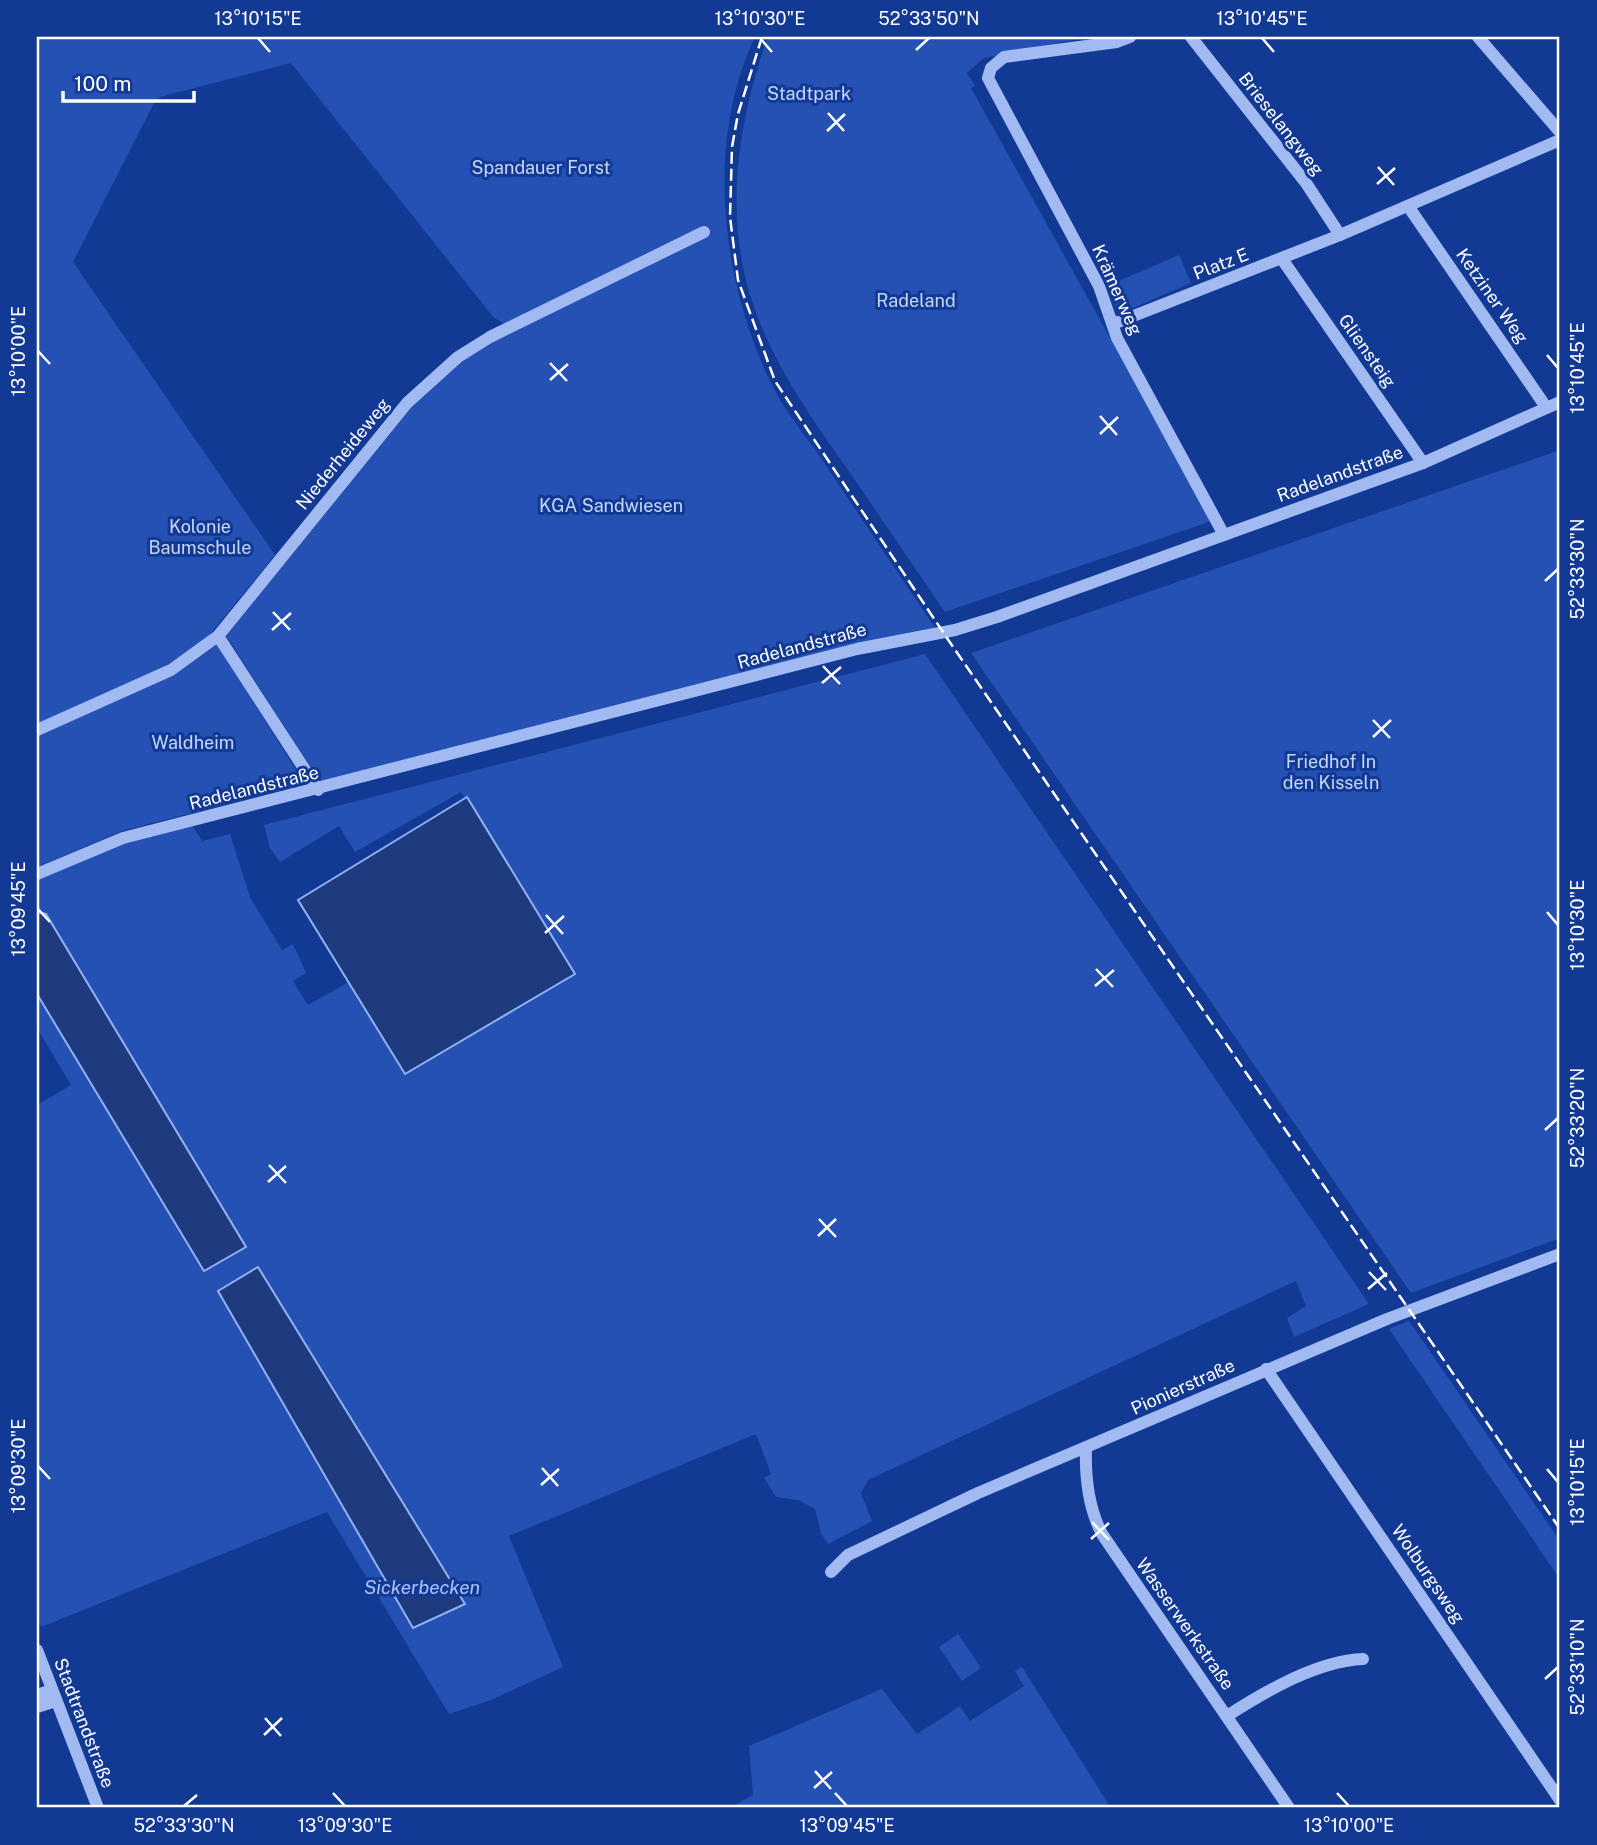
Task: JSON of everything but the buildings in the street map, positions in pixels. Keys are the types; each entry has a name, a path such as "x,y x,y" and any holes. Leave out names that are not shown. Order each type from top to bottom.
{"street":[{"name":"Krämerweg","path":"1130,37 1117,42 998,60 988,78 1079,248 1117,338 1224,535"},
{"name":"Brieselangweg","path":"1191,37 1306,183 1340,235"},
{"path":"1478,37 1560,132"},
{"name":"Platz E","path":"1113,324 1282,259 1560,140"},
{"name":"Ketziner Weg","path":"1408,206 1546,407"},
{"name":"Niederheideweg","path":"37,730 171,670 218,636 407,402 457,357 490,337 704,232"},
{"name":"Gliensteig","path":"1282,259 1423,463"},
{"name":"Radelandstraße","path":"37,874 124,838 869,646 970,626 1423,463 1560,402"},
{"path":"218,636 318,790"},
{"name":"Pionierstraße","path":"831,1572 848,1555 869,1544 1266,1369 1387,1319 1560,1254"},
{"name":"Wolburgsweg","path":"1266,1369 1560,1800"},
{"name":"Wasserwerkstraße","path":"1086,1448 1085,1470 1091,1506 1102,1534 1289,1808"},
{"name":"Stadtrandstraße","path":"37,1650 98,1808"},
{"path":"1227,1716 1252,1700 1313,1672 1342,1660 1363,1659"},
{"path":"37,1695 54,1695"},
{"path":"37,1707 54,1695"}],"green space":[{"path":"37,37 755,37 739,78 729,121 725,165 725,210 740,299 753,341 781,402 938,632 325,781 318,779 225,634 412,404 464,357 509,326 494,318 291,63 160,97 155,101 73,262 275,555 207,638 164,667 37,730"},
{"name":"Radeland","path":"768,37 1088,37 984,58 967,73 975,86 971,88 1212,521 945,612 794,390 772,350 754,307 744,274 739,240 738,171 748,103"},
{"path":"1179,255 1191,283 1119,314 1107,286"},
{"name":"Friedhof In den Kisseln","path":"1560,450 1560,1238 1411,1293 971,653"},
{"name":"Waldheim","path":"217,645 305,784 122,831 37,867 37,736 173,675"},
{"path":"925,654 1369,1304 1294,1337 1287,1318 1306,1306 1296,1281 868,1480 861,1493 872,1521 828,1544 821,1533 815,1509 798,1500 776,1497 764,1478 771,1474 756,1434 509,1536 563,1667 491,1700 449,1714 327,1512 41,1627 37,1616 37,1105 71,1085 37,1028 37,994 204,1271 46,915 37,912 37,878 124,841 191,824 202,841 230,834 250,897 282,950 293,944 306,973 293,981 308,1005 349,982 404,1073 574,974 461,792 355,852 339,826 280,862 270,848 264,825","holes":["257,1267 465,1604 413,1628 218,1292"]},
{"path":"1409,1321 1560,1541 1560,1579 1389,1329"},
{"path":"958,1634 981,1668 962,1681 939,1647"},
{"path":"1022,1667 1111,1808 729,1808 753,1795 749,1746 882,1689 917,1734 960,1706 970,1721 1024,1686 1015,1671"}],"water":[{"path":"467,797 575,974 405,1074 298,900"},
{"path":"37,912 46,914 246,1247 204,1271 37,994"},
{"name":"Sickerbecken","path":"258,1267 465,1604 413,1628 218,1291"}],"railway":[{"path":"762,37 738,114 732,147 730,217 738,280 775,381 949,641 1560,1529"}],"park label":[{"name":"Stadtpark","path":"809,94"},
{"name":"Spandauer Forst","path":"541,168"},
{"name":"KGA Sandwiesen","path":"611,506"},
{"name":"Kolonie Baumschule","path":"200,537"}]}
